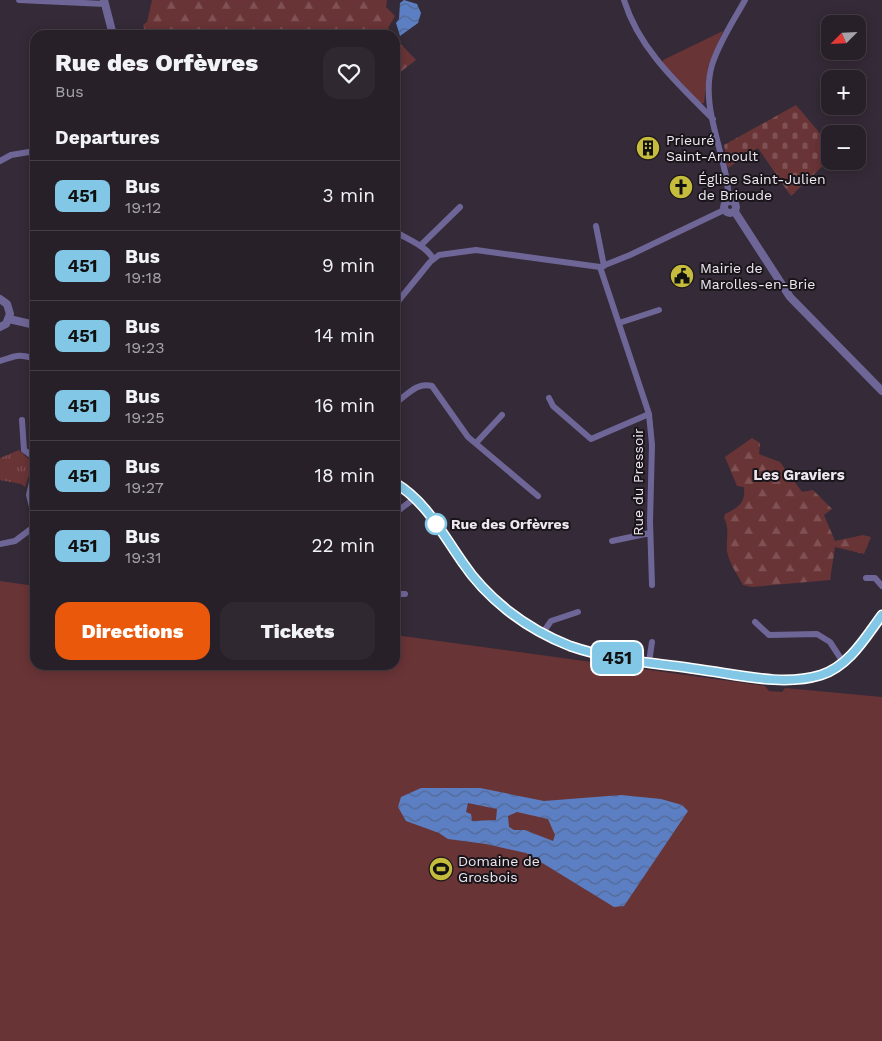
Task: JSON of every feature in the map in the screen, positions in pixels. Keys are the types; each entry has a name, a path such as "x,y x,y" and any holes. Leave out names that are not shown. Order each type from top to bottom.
{"street":[{"path":"19,0 104,2 112,30"},
{"path":"624,0 634,25 649,52 713,119"},
{"path":"730,201 709,90 712,65 727,32 745,0"},
{"path":"0,161 11,155 30,151"},
{"path":"724,210 725,204 730,201"},
{"path":"730,201 736,204 734,212 790,297 882,392"},
{"path":"420,246 460,207"},
{"path":"724,210 729,214 734,212"},
{"path":"400,299 439,255 476,250 602,266 724,210"},
{"name":"Rue du Pressoir","path":"596,226 602,266 649,414 652,446 650,533 652,585"},
{"path":"400,234 430,253 434,259"},
{"path":"0,299 10,309 9,319 0,327"},
{"path":"619,323 659,310"},
{"path":"9,319 30,324"},
{"path":"0,361 13,356 22,355 30,357"},
{"path":"400,399 417,386 424,384 432,386 465,432 538,496"},
{"path":"549,398 553,406 591,439 649,414"},
{"path":"476,443 502,415"},
{"path":"22,420 24,450 30,454"},
{"path":"400,487 415,498 431,515 475,579 507,610 542,634 585,650 649,662 767,678 798,680 822,674 843,662 857,649 882,615"},
{"path":"400,509 415,498"},
{"path":"0,544 15,541 30,530"},
{"path":"612,541 650,533"},
{"path":"866,578 875,578 882,586"},
{"path":"400,594 406,594"},
{"path":"542,634 550,621 578,612"},
{"path":"755,622 769,635 817,634 824,637 843,662"},
{"path":"649,662 652,642"}],"green space":[{"path":"152,0 387,0 386,7 395,16 388,28 389,30 144,30 143,25 147,22"},
{"path":"723,31 708,67 704,103 700,103 663,63 663,60"},
{"path":"400,43 416,60 400,72"},
{"path":"796,105 821,134 821,168 791,196 758,148 728,168 724,145"},
{"path":"752,438 760,443 759,454 780,462 802,492 813,490 832,509 824,515 835,541 863,535 871,537 864,554 835,547 830,580 752,587 743,585 727,551 727,530 724,518 725,514 737,507 742,501 744,487 737,486 725,457"},
{"path":"19,450 30,460 30,472 25,487 21,484 0,480 0,458"},
{"name":"Domaine de Grosbois","path":"0,581 30,585 30,670 400,670 400,636 765,686 769,691 782,692 785,688 882,697 882,1041 0,1041"}],"water":[{"path":"404,0 417,4 421,13 418,23 400,36 400,30 398,30 396,23 399,19 400,3"},
{"path":"421,788 480,788 544,801 621,795 661,799 682,805 688,811 624,906 614,907 526,853 486,844 448,839 439,833 406,821 398,807 401,797","holes":["468,803 497,809 496,820 472,821 471,814 466,812","517,812 548,819 555,835 553,841 525,830 514,830 509,827 508,816"]}],"bus line":[{"name":"451","path":"400,486 431,515 475,579 507,610 542,634 557,641 607,656 767,678 798,680 822,674 843,662 857,649 882,615"}],"place":[{"name":"Prieuré Saint-Arnoult","path":"648,148"},
{"name":"Église Saint-Julien de Brioude","path":"681,187"},
{"name":"Mairie de Marolles-en-Brie","path":"682,276"},
{"name":"Rue des Orfèvres","path":"436,524"},
{"name":"Domaine de Grosbois","path":"441,869"}],"district":[{"name":"Les Graviers","path":"799,475"}]}
